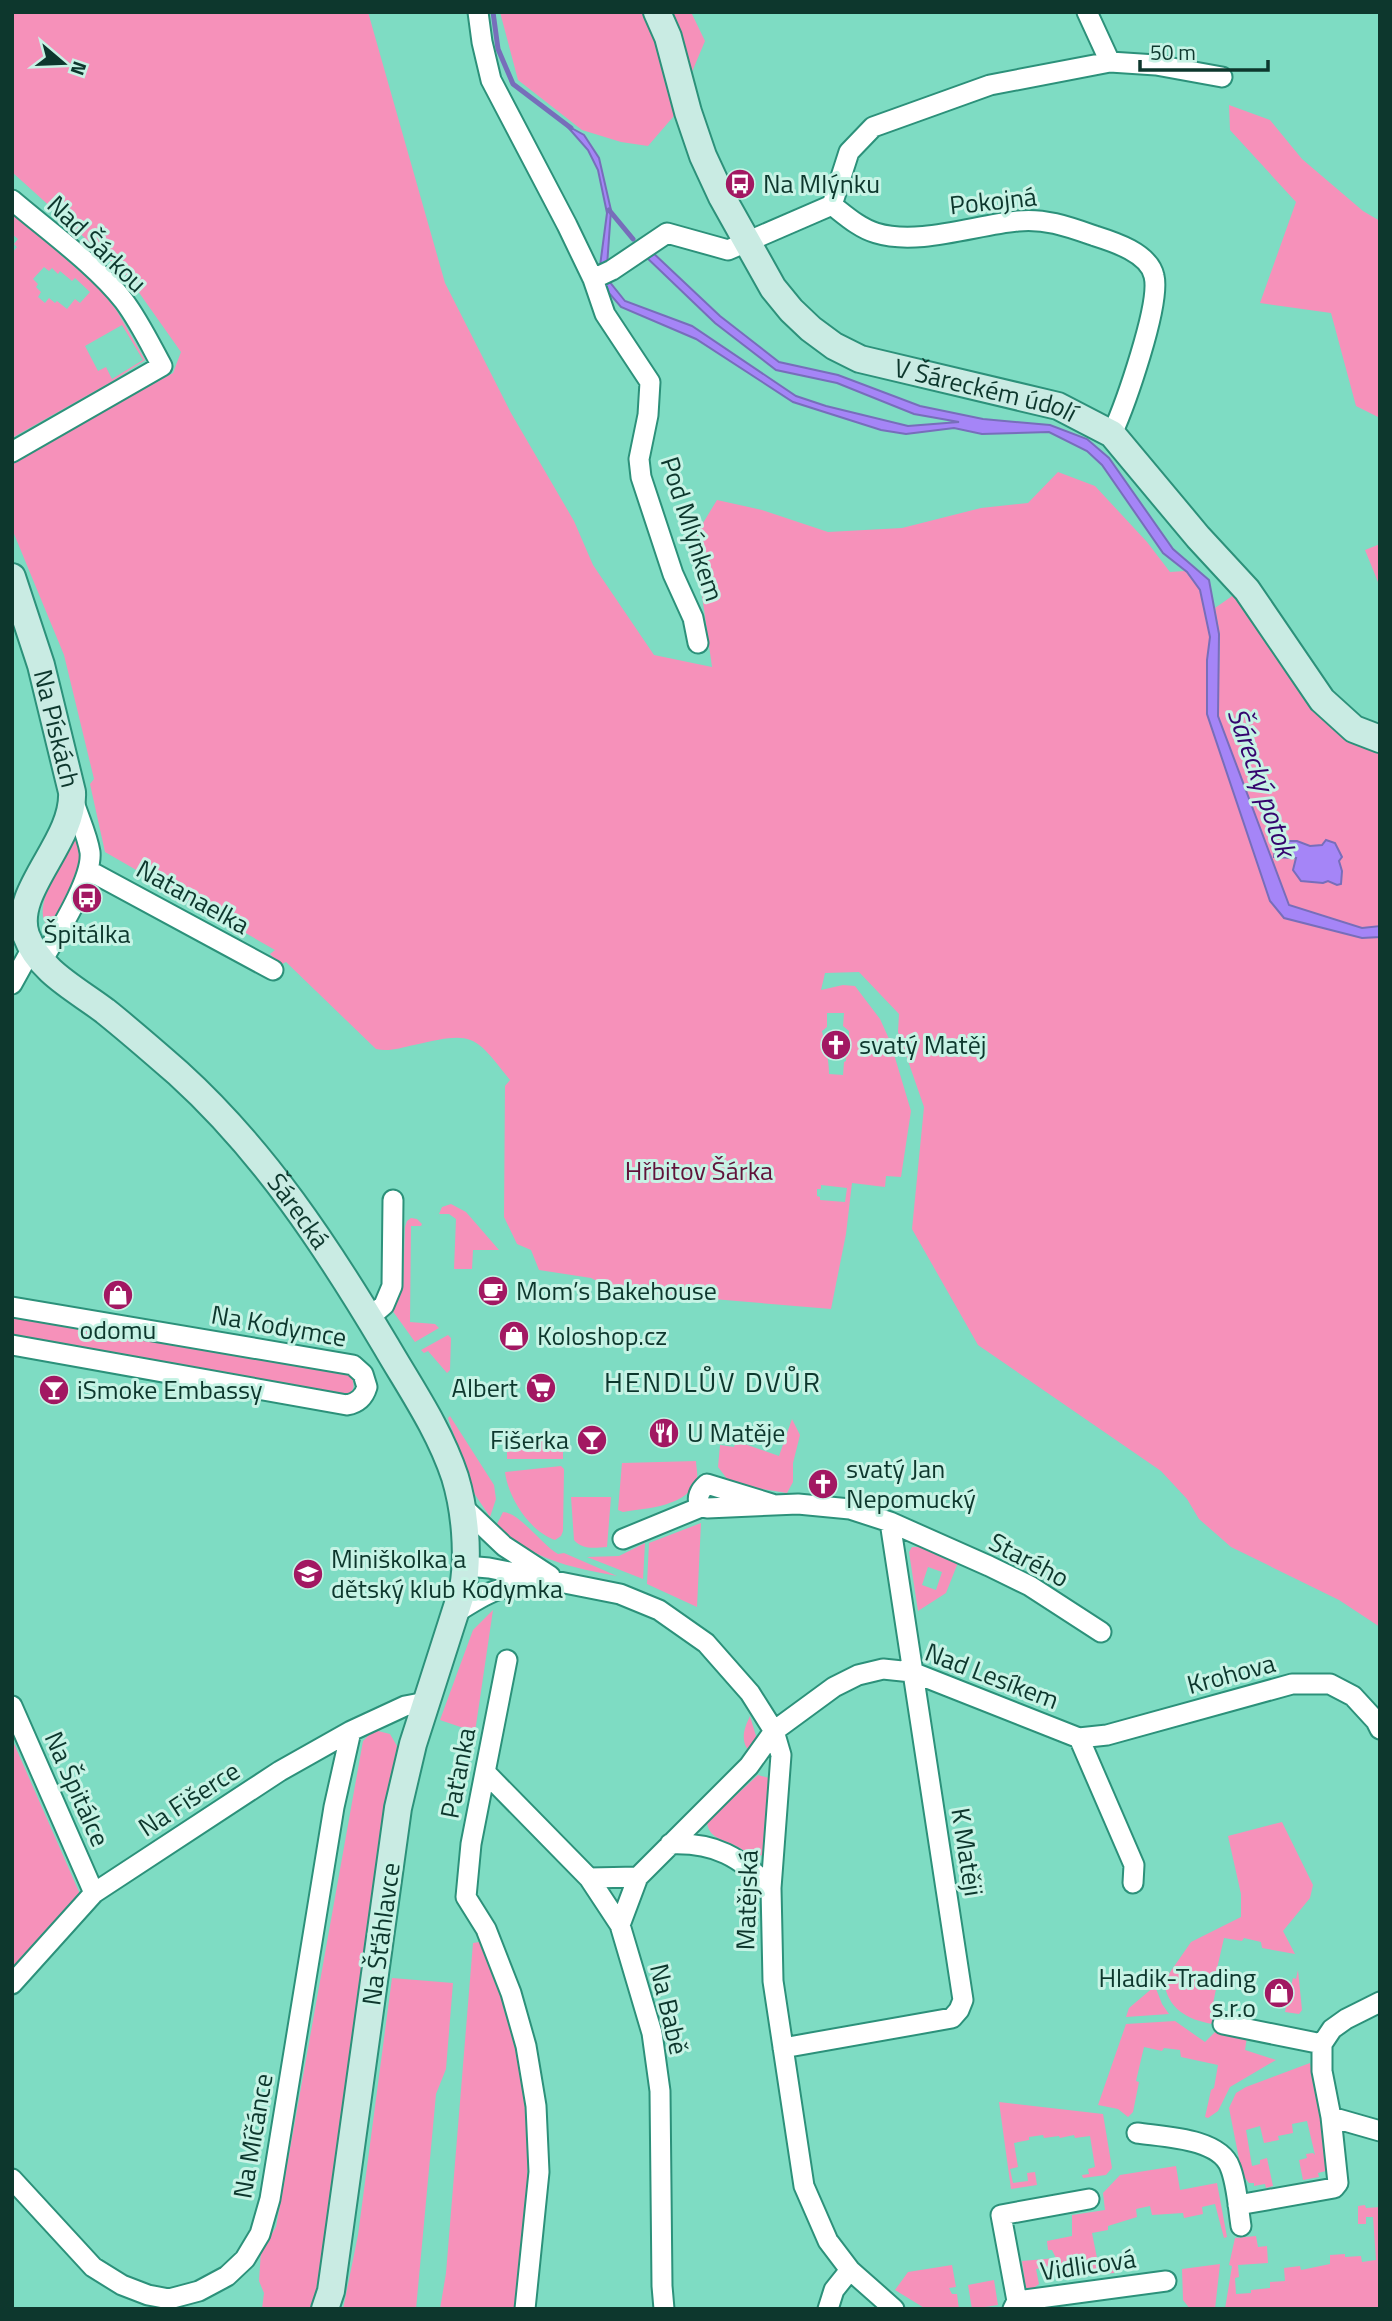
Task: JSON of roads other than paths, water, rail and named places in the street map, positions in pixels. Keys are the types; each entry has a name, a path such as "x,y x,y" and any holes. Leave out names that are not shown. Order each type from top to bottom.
{"street":[{"name":"Pod Mlýnkem","path":"478,12 491,80 602,275 605,314 650,382 648,415 639,459 641,477 673,574 693,618 698,643"},
{"name":"V Šáreckém údolí","path":"657,12 668,37 703,156 722,197 773,288 790,310 834,346 860,359 1058,406 1112,434 1198,537 1247,590 1322,700 1354,729 1380,739"},
{"path":"1087,12 1110,61"},
{"path":"602,275 667,233 728,250 832,205 849,152 873,127 990,85 1110,61 1156,65 1222,77"},
{"name":"Nad Šárkou","path":"12,200 123,300 145,333 162,366 12,452"},
{"name":"Pokojná","path":"832,205 851,220 876,233 908,238 1020,220 1056,222 1126,247 1143,260 1154,275 1153,305 1125,404 1112,434"},
{"name":"Na Pískách","path":"12,577 41,665 73,799 90,853 82,887 29,951"},
{"name":"Na Pískách","path":"29,951 24,924 25,905 65,829 73,799"},
{"name":"Natanaelka","path":"88,870 273,970"},
{"path":"12,984 29,951"},
{"name":"Šárecká","path":"29,951 53,974 154,1052 229,1124 262,1161 292,1201 331,1257 429,1417 455,1479 466,1566"},
{"path":"369,1318 384,1305 393,1286 393,1200"},
{"name":"Na Kodymce","path":"12,1307 353,1365 363,1374 367,1387 360,1399 348,1405 12,1345"},
{"path":"623,1539 701,1507 698,1501 699,1493 707,1484 772,1504 850,1509 890,1522"},
{"name":"Matějská","path":"460,1504 504,1545 560,1583"},
{"name":"Starého","path":"890,1522 1030,1587 1101,1633"},
{"name":"K Matěji","path":"783,2048 952,2018 963,2000 890,1522"},
{"name":"Matějská","path":"466,1566 489,1568 620,1594 659,1610 706,1643 750,1693 774,1731 781,1755 771,1888 772,1971 804,2186 828,2241 850,2270 894,2309"},
{"name":"Na Šťáhlavce","path":"325,2309 331,2291 398,1808 408,1760 457,1612 466,1566"},
{"name":"Matějská","path":"457,1612 490,1591 504,1587 560,1583"},
{"name":"Paťanka","path":"507,1660 471,1844 466,1897 486,1929 511,1993 526,2046 536,2106 539,2172 525,2309"},
{"name":"Nad Lesíkem","path":"638,1877 749,1766 774,1731 834,1686 858,1675 883,1670 912,1672 1080,1738 1134,1865 1133,1883"},
{"name":"Krohova","path":"1080,1738 1107,1735 1292,1684 1330,1684 1353,1696 1380,1729"},
{"name":"Na Fišerce","path":"12,1984 94,1893 280,1771 351,1731 405,1706 426,1702"},
{"name":"Na Špitálce","path":"12,1706 94,1893"},
{"name":"Na Míčánce","path":"12,2179 93,2267 122,2286 148,2295 170,2299 199,2291 227,2276 245,2259 260,2234 270,2199 334,1807 351,1731"},
{"name":"Na Babě","path":"486,1773 589,1878 620,1925 652,2033 660,2091 664,2309"},
{"path":"670,1844 710,1846 749,1866 771,1888"},
{"path":"589,1878 638,1877 620,1925"},
{"path":"1238,2205 1335,2188 1338,2183 1331,2117 1322,2071 1322,2044 1332,2029 1380,2002"},
{"path":"1223,2024 1322,2044"},
{"path":"1331,2117 1380,2131"},
{"path":"1137,2133 1199,2143 1220,2152 1231,2168 1241,2226"},
{"name":"Vidlicová","path":"1089,2199 1001,2215 1015,2305 1166,2281"},
{"path":"828,2309 834,2290 850,2270"}],"waterway":[{"name":"Šárecký potok","path":"493,12 498,49 513,84 571,128"},
{"name":"Šárecký potok","path":"609,210 633,239"}],"place":[{"name":"Na Mlýnku","path":"740,184"},
{"name":"Špitálka","path":"87,898"},
{"name":"svatý Matěj","path":"836,1045"},
{"name":"Mom’s Bakehouse","path":"493,1291"},
{"name":"odomu","path":"118,1295"},
{"name":"Koloshop.cz","path":"514,1336"},
{"name":"Albert","path":"541,1388"},
{"name":"iSmoke Embassy","path":"54,1390"},
{"name":"U Matěje","path":"664,1433"},
{"name":"Fišerka","path":"592,1440"},
{"name":"svatý Jan Nepomucký","path":"823,1484"},
{"name":"Miniškolka a dětský klub Kodymka","path":"308,1574"},
{"name":"Hladik-Trading s.r.o","path":"1279,1993"}],"district":[{"name":"HENDLŮV DVŮR","path":"713,1382"}],"park label":[{"name":"Hřbitov Šárka","path":"699,1171"}]}
